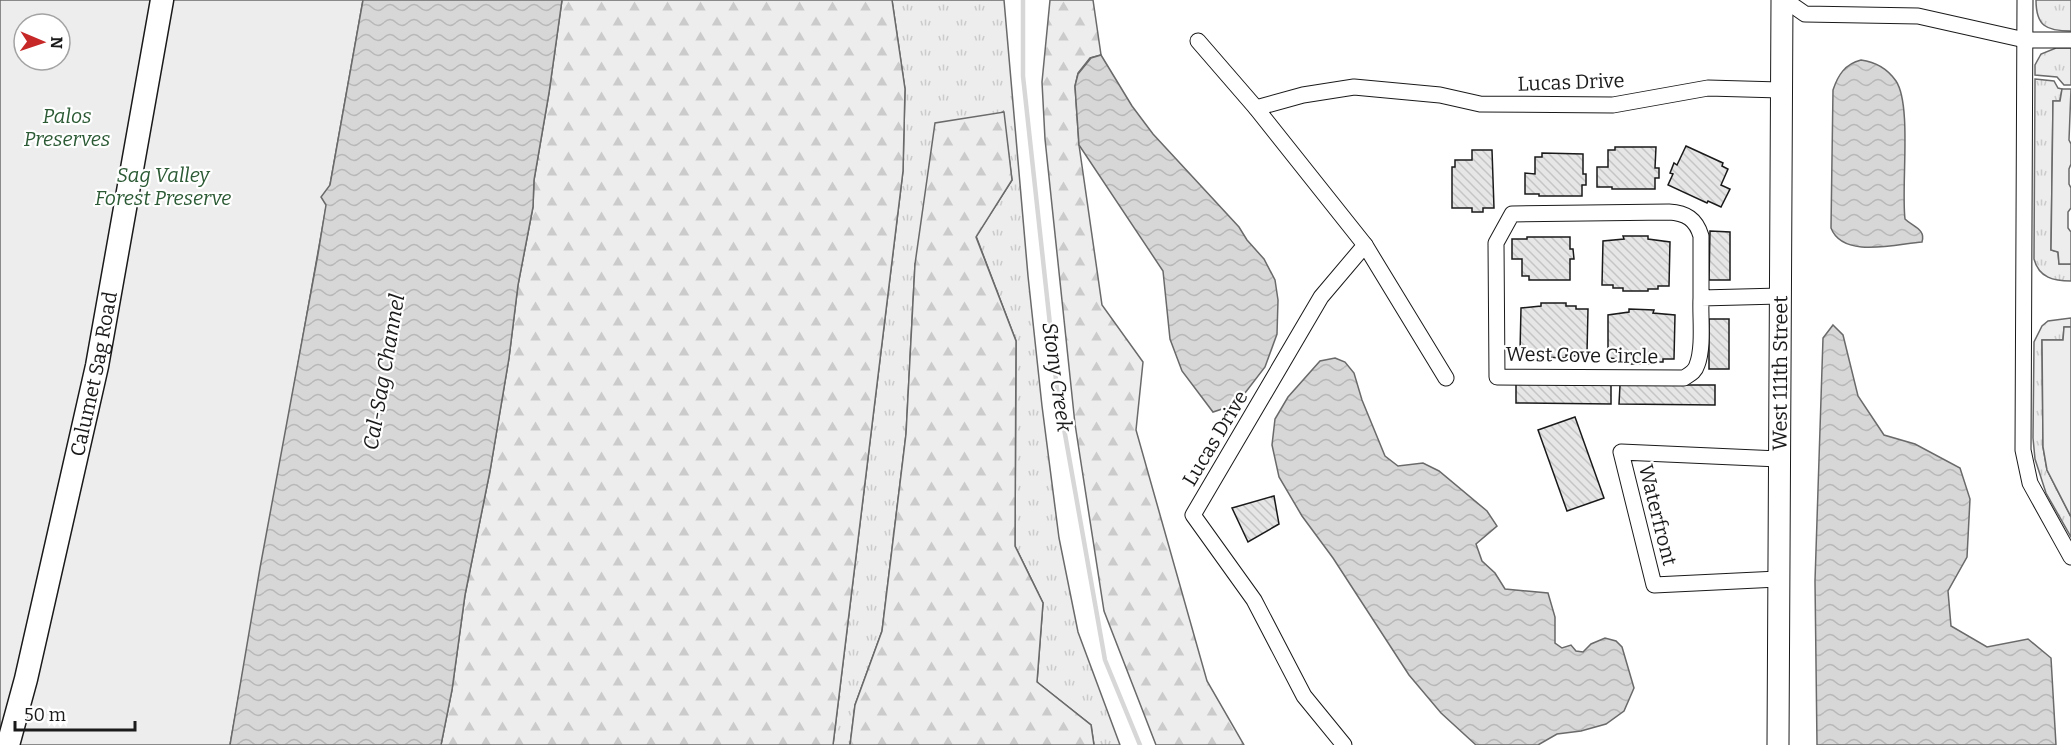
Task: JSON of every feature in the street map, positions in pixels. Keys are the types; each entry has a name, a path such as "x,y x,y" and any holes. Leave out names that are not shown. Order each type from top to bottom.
{"main road":[{"name":"Calumet Sag Road","path":"8,745 26,679 97,366 162,0"},
{"name":"West 111th Street","path":"1778,745 1783,0"}],"street":[{"path":"1783,0 1805,14 1918,16 2025,40 2071,40"},
{"path":"2025,0 2023,450 2031,483 2071,557"},
{"path":"1198,41 1256,108 1365,245 1446,378"},
{"name":"Lucas Drive","path":"1256,108 1304,94 1354,87 1440,95 1480,104 1613,105 1708,88 1781,90"},
{"name":"West Cove Circle","path":"1678,213 1686,215 1698,227 1701,236 1701,298 1697,366 1684,378 1497,377 1496,243 1512,214 1678,213"},
{"name":"Lucas Drive","path":"1344,745 1304,696 1254,600 1193,515 1321,297 1365,245"},
{"path":"1701,298 1780,296"},
{"name":"Waterfront","path":"1778,579 1654,585 1621,452 1779,459"}],"green space":[{"path":"562,0 892,0 905,89 903,171 833,745 441,745 452,690 465,595 490,471 509,358"},
{"path":"892,0 1004,0 1028,276 1059,538 1078,632 1120,745 1094,745 1091,725 1037,682 1043,603 1015,546 1016,341 976,236 1012,180 1003,112 915,264 906,434 882,631 855,705 850,745 833,745 903,171 905,89"},
{"path":"1050,0 1093,0 1101,55 1090,58 1078,73 1075,86 1079,145 1102,305 1143,362 1136,430 1207,681 1244,745 1156,745 1104,611 1075,424 1045,139 1042,82"},
{"path":"2036,0 2071,0 2071,31 2055,30 2044,25 2038,16"},
{"path":"2056,48 2071,48 2071,85 2064,85 2057,77 2035,75 2035,65 2041,54"},
{"path":"2035,79 2054,81 2058,88 2062,89 2060,101 2053,101 2051,250 2058,252 2059,264 2071,264 2071,281 2048,277 2039,270 2034,259"},
{"path":"1004,112 1012,180 976,237 1016,341 1015,546 1043,603 1037,682 1091,725 1094,745 850,745 855,705 882,631 906,434 915,264 935,123"},
{"path":"2071,318 2071,327 2064,327 2063,340 2042,340 2043,447 2047,470 2071,517 2071,537 2046,493 2035,459 2033,438 2034,342 2042,326 2048,321"}],"shaded area":[{"name":"Sag Valley Forest Preserve","path":"0,0 363,0 230,745 0,745"},
{"path":"2062,89 2071,89 2069,184 2071,208 2068,212 2068,228 2071,232 2071,264 2059,264 2058,252 2051,250 2053,101 2060,101"},
{"path":"2064,327 2071,327 2071,517 2047,470 2043,447 2042,340 2063,340"}],"water":[{"name":"Cal-Sag Channel","path":"363,0 562,0 509,358 490,471 465,595 452,690 441,745 230,745 318,254 326,205 321,197 330,185"},
{"path":"1101,55 1132,106 1153,134 1239,227 1264,259 1275,280 1278,300 1277,334 1265,367 1245,393 1231,406 1213,412 1182,371 1170,339 1163,271 1079,145 1075,86 1078,74 1091,58"},
{"path":"1861,60 1872,62 1885,69 1893,76 1901,92 1905,127 1905,219 1920,231 1922,242 1885,247 1858,247 1837,238 1831,228 1833,90 1843,71 1851,64"},
{"path":"1833,325 1843,335 1858,396 1884,435 1915,444 1960,468 1970,499 1967,557 1948,591 1951,626 1987,647 2028,639 2051,658 2056,745 1817,745 1815,581 1823,338"},
{"path":"1335,358 1345,362 1354,373 1362,400 1385,456 1398,466 1423,463 1439,471 1487,511 1497,526 1476,544 1482,561 1495,573 1505,589 1548,593 1555,617 1555,643 1562,648 1571,645 1576,651 1583,652 1591,644 1605,638 1616,641 1622,647 1634,688 1624,711 1606,724 1581,731 1557,734 1538,745 1476,745 1441,713 1409,675 1333,558 1302,516 1279,477 1272,445 1275,419 1288,397 1320,361"}],"building":[{"path":"1686,146 1723,163 1722,166 1728,169 1721,185 1730,189 1721,207 1668,185 1673,174 1670,173 1674,163 1677,165"},
{"path":"1615,147 1656,147 1655,168 1659,168 1659,178 1655,178 1655,189 1597,187 1597,167 1608,167 1608,150 1615,150"},
{"path":"1472,150 1492,150 1494,208 1483,208 1483,212 1472,212 1472,208 1452,208 1452,167 1455,167 1455,160 1472,160"},
{"path":"1542,153 1583,154 1583,174 1586,174 1586,185 1582,185 1582,196 1525,194 1525,173 1535,174 1535,157 1542,157"},
{"path":"1710,231 1730,232 1730,280 1709,280"},
{"path":"1623,236 1648,236 1648,239 1670,242 1669,286 1658,286 1658,289 1648,289 1648,291 1623,291 1623,288 1613,288 1613,285 1602,285 1603,241 1624,239"},
{"path":"1527,237 1570,237 1570,249 1573,249 1574,259 1570,259 1570,280 1529,280 1529,276 1522,276 1522,259 1512,259 1512,239 1527,239"},
{"path":"1541,303 1566,303 1566,306 1576,306 1576,309 1588,309 1587,353 1576,353 1576,356 1566,355 1566,358 1541,357 1541,355 1531,355 1531,352 1520,352 1521,308 1541,306"},
{"path":"1629,309 1654,310 1653,313 1675,315 1674,359 1663,359 1663,362 1654,362 1654,364 1629,364 1629,362 1619,362 1619,359 1608,358 1608,315 1629,312"},
{"path":"1709,319 1729,319 1729,369 1709,369"},
{"path":"1516,384 1611,385 1611,404 1516,403"},
{"path":"1620,385 1715,385 1715,405 1619,404"},
{"path":"1575,417 1604,498 1567,511 1538,430"},
{"path":"1274,496 1279,524 1248,542 1232,508"}],"waterway":[{"name":"Stony Creek","path":"1023,0 1023,76 1057,389 1105,660 1140,745"}],"park label":[{"name":"Palos Preserves","path":"67,128"}]}
